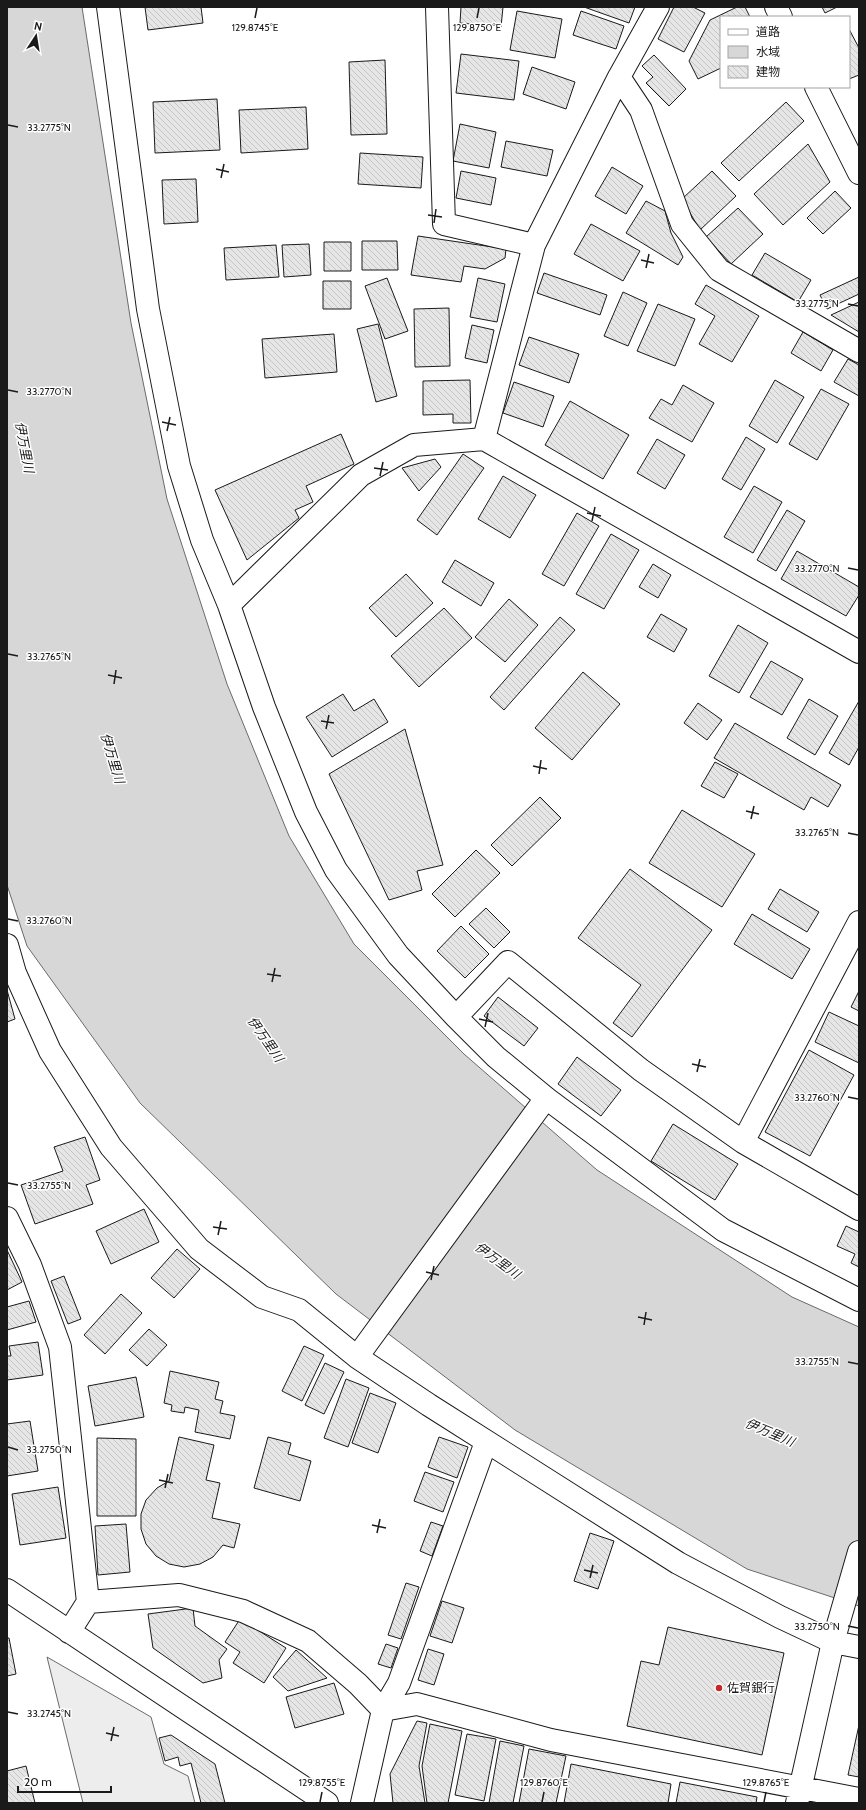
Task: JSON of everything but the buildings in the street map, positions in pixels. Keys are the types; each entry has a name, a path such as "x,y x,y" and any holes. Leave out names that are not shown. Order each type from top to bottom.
{"street":[{"path":"108,7 148,310 179,466 202,540 229,605 264,707 306,812 336,870 398,956 496,1057 546,1098 723,1230 859,1300"},
{"path":"437,7 444,224 534,245"},
{"path":"484,439 534,245 619,77 658,7"},
{"path":"776,7 780,16"},
{"path":"619,77 641,110 682,224 719,270 859,351"},
{"path":"816,88 859,173"},
{"path":"229,605 361,475 414,445 484,439 859,652"},
{"path":"743,1142 859,922"},
{"path":"7,945 15,973 50,1051 112,1147 199,1249 262,1297 299,1310 357,1357 486,1442 678,1563 780,1617 833,1642 859,1646"},
{"path":"456,1017 508,962 641,1070 743,1142 859,1209"},
{"path":"357,1357 546,1098"},
{"path":"7,1218 30,1266 60,1347 88,1602 69,1632"},
{"path":"362,1803 383,1710 399,1683 486,1442"},
{"path":"799,1796 833,1642 859,1552"},
{"path":"7,1590 327,1803"},
{"path":"88,1602 179,1595 243,1611 308,1641 358,1684 383,1710"},
{"path":"7,1612 32,1607"},
{"path":"383,1710 417,1704 551,1740 799,1796 859,1799"}],"shaded area":[{"path":"47,1657 151,1717 164,1764 188,1776 195,1803 83,1803"}],"water":[{"name":"伊万里川","path":"7,7 82,7 131,323 167,499 227,684 289,836 354,944 464,1054 597,1170 792,1297 859,1327 859,1606 747,1569 515,1430 336,1294 140,1103 27,946 7,885"}],"place":[{"name":"佐賀銀行","path":"719,1688"}]}
